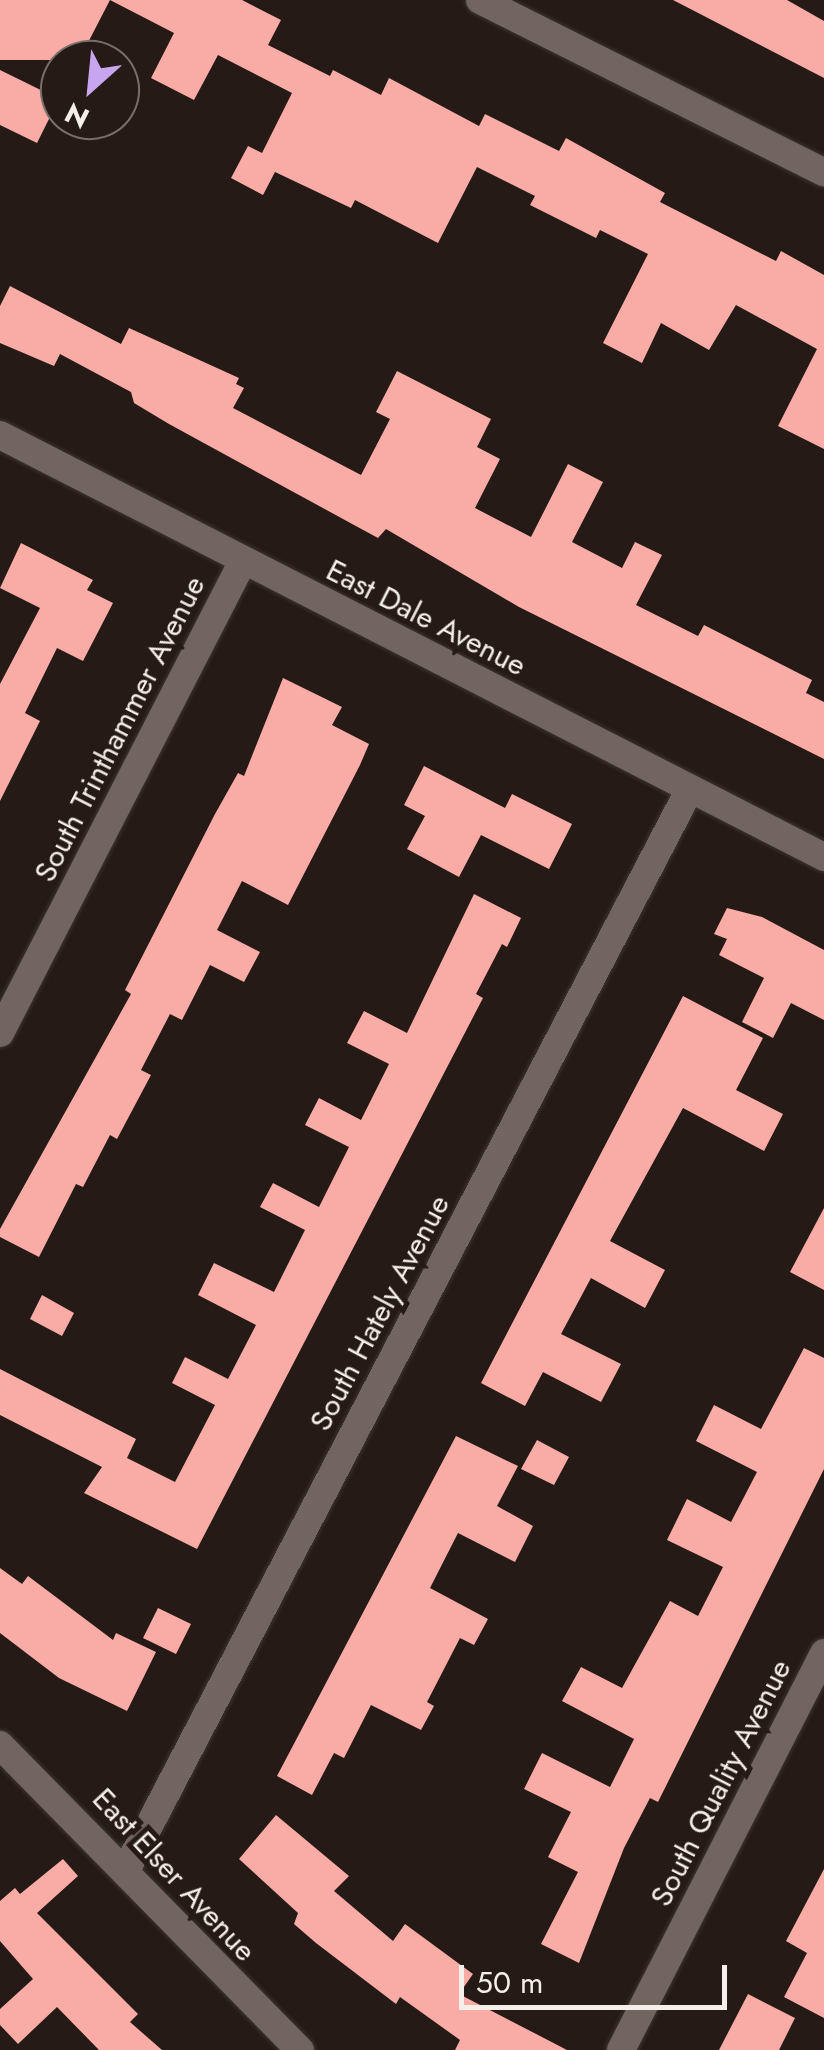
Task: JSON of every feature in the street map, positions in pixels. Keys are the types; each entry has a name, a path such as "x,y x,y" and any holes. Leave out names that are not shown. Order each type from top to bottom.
{"street":[{"path":"480,0 824,172"},
{"name":"East Dale Avenue","path":"0,435 824,858"},
{"name":"South Trinthammer Avenue","path":"0,1032 243,562"},
{"name":"South Hately Avenue","path":"127,1868 690,789"},
{"name":"South Quality Avenue","path":"621,2050 824,1653"},
{"name":"East Elser Avenue","path":"0,1745 127,1868 300,2050"}],"building":[{"path":"0,0 110,0 89,40 40,40 40,60 0,60"},
{"path":"110,0 242,0 281,20 268,45 330,76 333,70 381,95 389,78 479,126 485,114 559,151 566,138 665,193 660,202 776,261 781,251 824,275 824,449 778,426 817,349 736,305 709,350 661,323 642,363 603,343 648,254 600,230 596,238 530,205 535,196 477,167 438,243 355,200 351,208 275,172 263,195 231,178 248,146 262,153 292,93 218,55 194,100 151,78 174,33"},
{"path":"673,0 787,0 824,21 824,78"},
{"path":"0,70 40,90 40,137 37,143 0,125"},
{"path":"10,286 121,344 129,328 239,378 236,384 244,388 233,408 361,475 390,419 376,412 397,371 491,419 477,447 500,459 475,508 531,537 568,464 603,482 572,542 622,568 635,542 662,555 636,605 698,636 704,625 812,680 806,693 824,702 824,759 519,607 386,529 378,538 169,424 134,403 131,392 60,354 54,366 0,343 0,306"},
{"path":"21,543 93,580 87,590 113,603 83,661 57,648 25,713 40,721 0,801 0,684 40,608 0,588"},
{"path":"283,678 342,707 332,725 369,744 288,905 242,881 217,930 260,952 244,982 210,965 182,1020 170,1014 141,1070 151,1075 117,1139 110,1135 83,1187 76,1184 39,1257 0,1237 0,1229 131,994 125,990 215,814 238,773 244,776"},
{"path":"424,766 505,808 512,794 572,824 549,869 481,835 459,877 407,849 425,816 404,805"},
{"path":"474,894 521,918 507,947 502,944 476,994 483,998 197,1549 84,1493 102,1467 0,1415 0,1369 136,1439 127,1458 175,1482 215,1405 172,1383 185,1357 228,1379 256,1325 198,1295 214,1263 274,1292 305,1230 260,1207 273,1183 319,1207 349,1147 305,1125 319,1098 361,1120 389,1064 347,1043 364,1011 407,1033"},
{"path":"727,908 762,917 824,950 824,1020 791,1003 773,1038 742,1022 764,978 719,955 727,939 714,934"},
{"path":"683,996 763,1038 736,1090 783,1114 764,1151 683,1108 610,1241 665,1270 645,1308 591,1278 561,1334 621,1364 601,1402 543,1372 525,1406 481,1383"},
{"path":"824,1208 824,1290 790,1272"},
{"path":"42,1295 74,1313 62,1336 30,1319"},
{"path":"804,1348 824,1358 824,1469 658,1802 650,1798 624,1848 579,1963 541,1944 578,1872 548,1857 571,1812 524,1789 542,1753 610,1787 634,1739 562,1701 581,1667 622,1688 670,1601 698,1616 723,1567 667,1540 687,1499 731,1522 757,1472 696,1441 714,1405 761,1429"},
{"path":"456,1436 518,1466 497,1506 533,1526 515,1562 458,1533 430,1588 488,1619 474,1645 460,1638 427,1702 434,1706 421,1730 371,1705 344,1758 334,1753 312,1795 277,1776"},
{"path":"537,1440 569,1457 554,1485 521,1469"},
{"path":"0,1568 22,1584 28,1576 113,1640 116,1633 156,1652 127,1711 59,1678 0,1633"},
{"path":"158,1608 191,1624 176,1654 143,1638"},
{"path":"276,1815 349,1876 334,1891 393,1941 405,1924 473,1974 459,1994 567,2050 455,2050 460,2040 400,1997 396,2004 316,1943 294,1924 298,1913 239,1859"},
{"path":"63,1859 78,1876 37,1913 138,2014 130,2022 162,2050 99,2050 57,2007 18,2044 0,2025 0,2009 33,1979 0,1941 0,1901 15,1888 20,1894"},
{"path":"824,1869 824,2018 784,1997 807,1953 786,1941"},
{"path":"748,1994 795,2018 779,2050 719,2050"}]}
